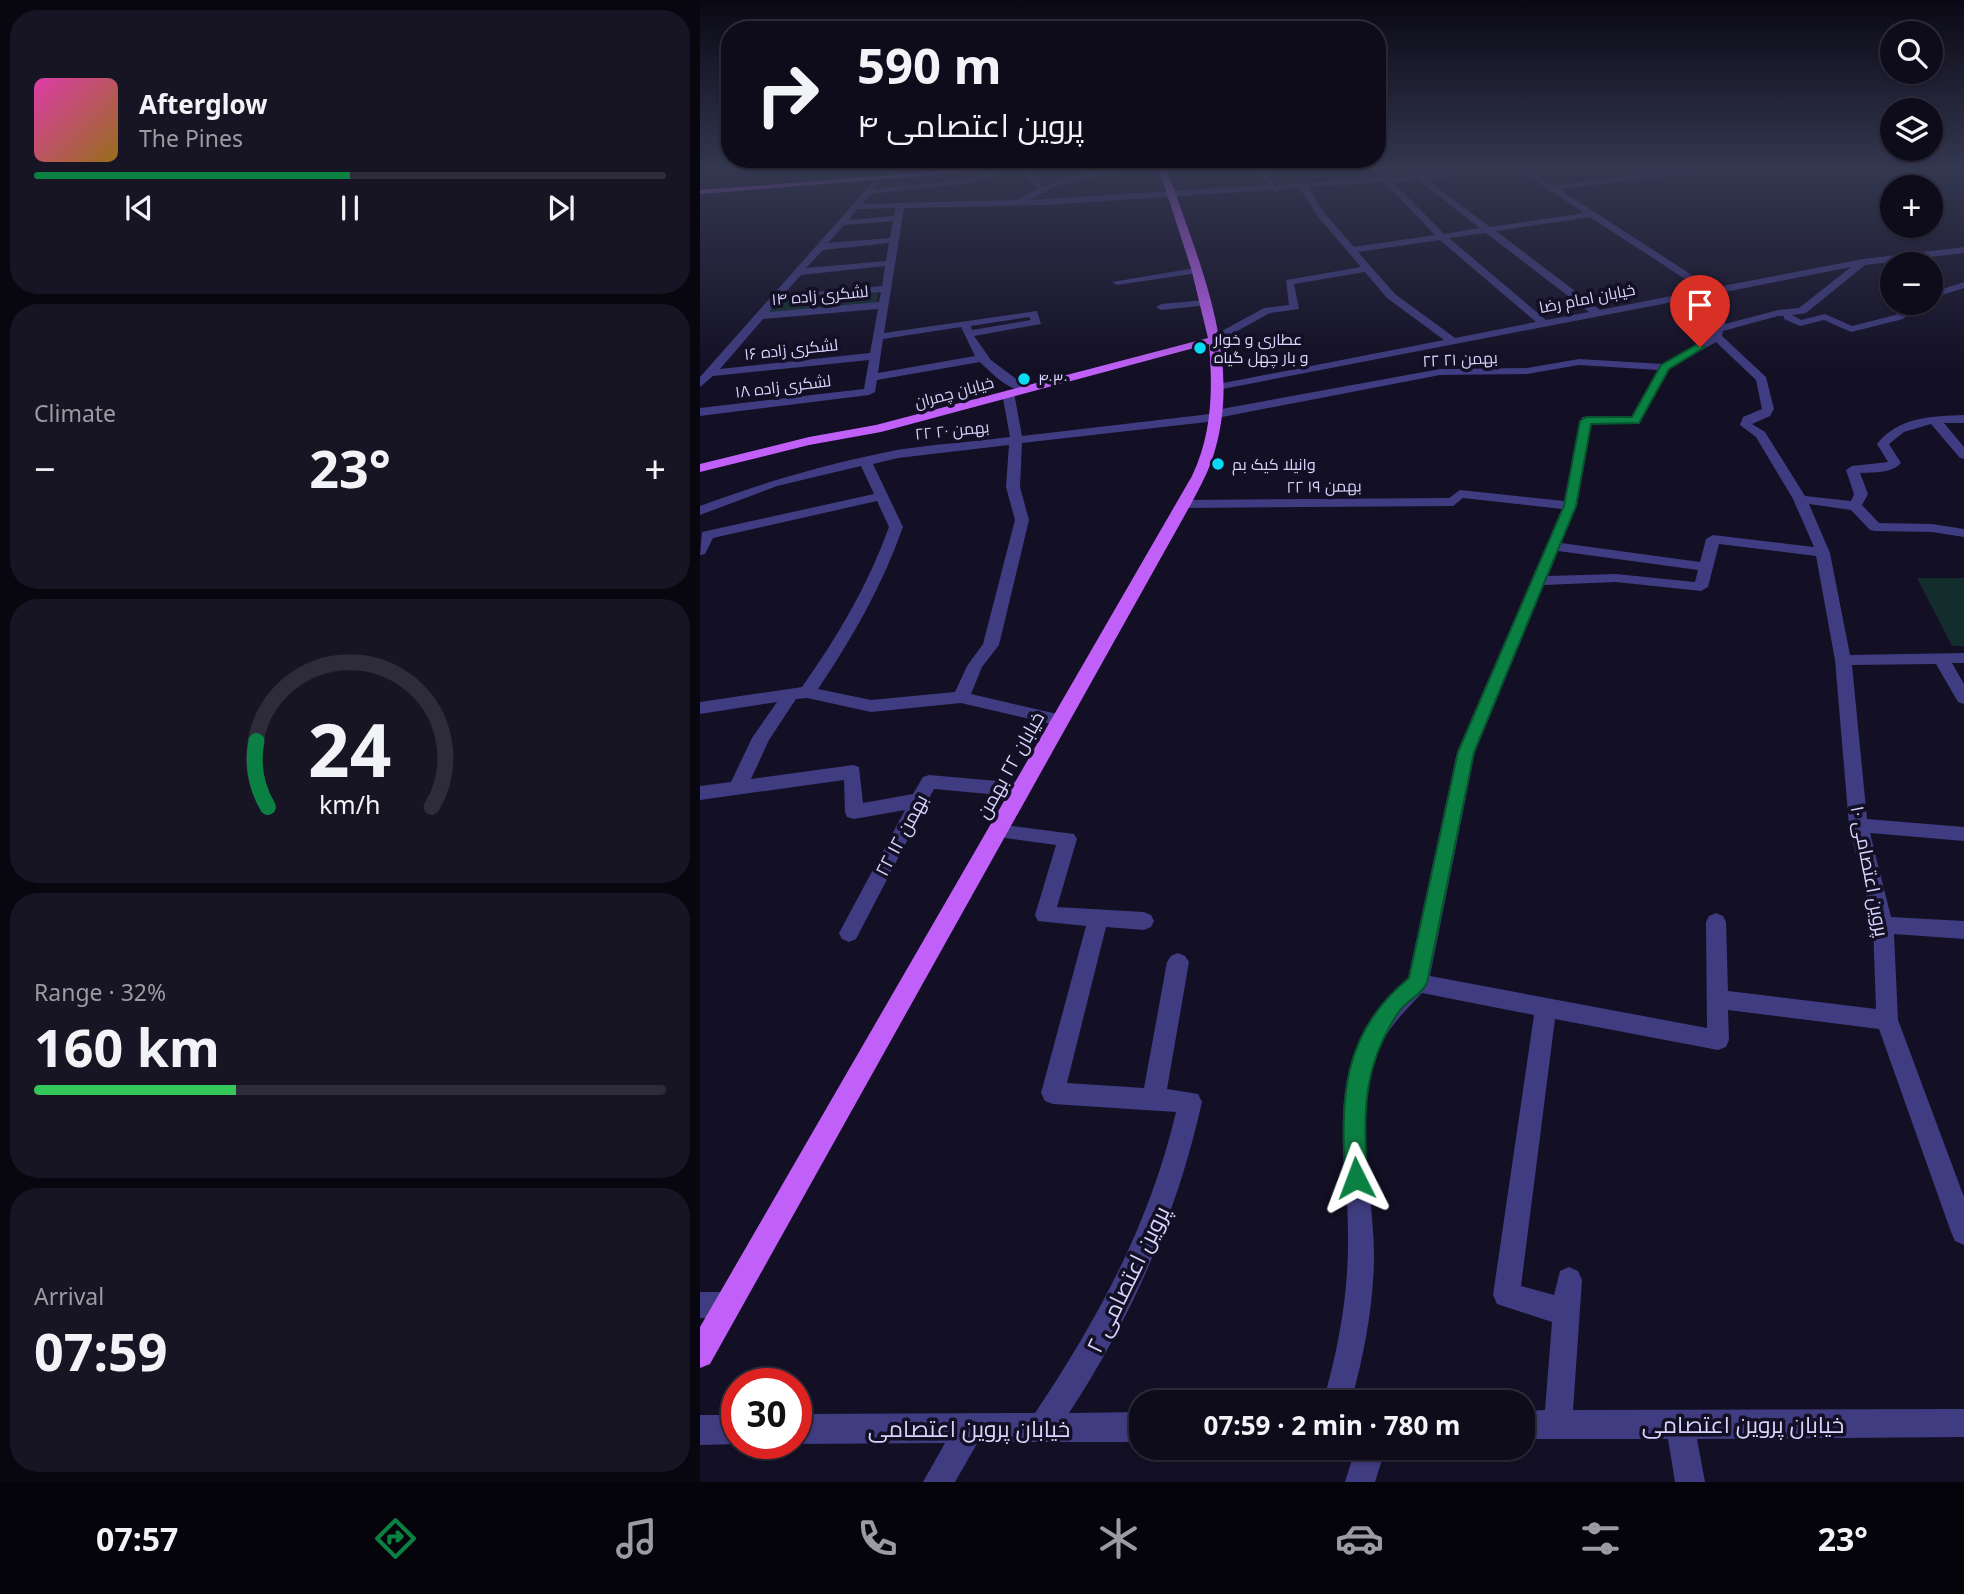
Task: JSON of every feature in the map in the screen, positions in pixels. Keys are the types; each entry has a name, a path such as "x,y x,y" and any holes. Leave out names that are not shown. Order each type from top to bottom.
{"main road":[{"name":"خیابان ۲۲ بهمن","path":"700,1354 1184,505 1210,447 1216,415 1215,339 1184,235"},
{"name":"خیابان چمران","path":"700,468 809,441 877,429 1215,339"}],"street":[{"path":"700,384 830,235"},
{"path":"895,235 872,376 982,358"},
{"path":"1339,235 1391,296 1452,341"},
{"path":"1440,235 1543,323"},
{"path":"1352,250 1469,235"},
{"path":"1493,235 1596,313"},
{"path":"1621,235 1724,300 1718,333"},
{"path":"820,247 894,240"},
{"name":"خیابان امام رضا","path":"1217,387 1709,290 1863,262 1964,250"},
{"path":"1340,1390 1358,1307 1361,1240 1353,1112 1359,1071 1373,1035 1393,1003 1418,983 1466,752 1570,506 1586,421 1635,421 1665,367 1718,333 1778,313 1802,311 1863,262"},
{"path":"798,272 890,263"},
{"path":"1215,339 1268,310 1295,307 1290,282 1368,270"},
{"path":"1117,282 1195,271"},
{"path":"1943,292 1964,285"},
{"path":"775,299 886,289"},
{"path":"1161,307 1204,303"},
{"name":"لشکری زاده ١۴","path":"759,316 884,305"},
{"path":"878,337 966,329 1037,322 1033,313 966,329"},
{"path":"1778,313 1800,323 1825,317 1851,329 1902,315"},
{"path":"966,329 982,358 1023,389"},
{"name":"پروین اعتصامی ۱۰","path":"1718,333 1762,379 1768,409 1766,413 1747,420 1746,425 1761,435 1800,499 1823,553 1843,660 1858,825 1883,925 1886,1020 1964,1232"},
{"name":"لشکری زاده ١۶","path":"710,373 875,356"},
{"name":"۲۲ بهمن ۲۱","path":"1216,415 1440,372 1517,372 1579,362 1665,367"},
{"name":"لشکری زاده ۱۸","path":"700,412 869,392 872,376"},
{"path":"961,697 975,666 991,645 1022,520 1013,487 1016,438 1008,393"},
{"name":"۲۲ بهمن ۲۰","path":"700,511 773,484 898,454 992,445 1016,438 1216,415"},
{"path":"1855,506 1860,494 1852,470 1889,467 1895,463 1883,444 1889,435 1923,420 1964,419"},
{"path":"1935,420 1964,456"},
{"path":"738,787 761,738 851,630 880,576 896,527 865,461"},
{"name":"۲۲ بهمن ۱۹","path":"1184,505 1453,502 1460,494 1570,506"},
{"path":"700,551 707,535 881,496"},
{"path":"1800,499 1855,506 1875,527 1932,528 1964,533"},
{"path":"1538,581 1616,578 1701,587 1713,539 1823,553"},
{"path":"1553,546 1706,567"},
{"path":"1941,658 1964,698"},
{"path":"1843,660 1964,658"},
{"path":"700,708 799,693 871,706 961,697 1060,720"},
{"path":"700,793 853,772 854,812 919,800"},
{"name":"۲۲ بهمن ۱۲","path":"849,933 929,782 1021,789"},
{"path":"1858,825 1964,834"},
{"path":"998,831 1067,839 1045,915 1144,921"},
{"name":"پروین اعتصامی ۲","path":"1043,1427 1119,1307 1147,1249 1168,1194 1190,1102 1053,1093 1098,918"},
{"path":"1418,983 1718,1040 1716,922"},
{"path":"1883,925 1964,930"},
{"path":"1154,1099 1178,962"},
{"path":"1717,999 1886,1020"},
{"path":"1546,1007 1506,1294 1566,1312"},
{"path":"1558,1425 1569,1280"},
{"path":"700,1306 727,1305"},
{"name":"خیابان پروین اعتصامی","path":"1535,1425 1964,1423"},
{"path":"1681,1424 1690,1482"},
{"name":"خیابان پروین اعتصامی","path":"812,1429 1129,1427"},
{"path":"938,1482 970,1428"},
{"path":"700,1430 721,1430"},
{"path":"1360,1482 1367,1460"}],"green space":[{"path":"878,293 876,304 765,314 776,302"},
{"path":"1917,578 1964,578 1964,646 1952,646"}],"place":[{"name":"عطاری و خوار و بار چهل گیاه","path":"1200,348"},
{"name":"۴۰۳۰","path":"1024,379"},
{"name":"وانیلا کیک بم","path":"1218,464"}],"route":[{"path":"1356,1178 1353,1112 1359,1071 1373,1035 1393,1003 1418,983 1466,752 1570,506 1586,421 1635,421 1665,367 1700,347"}]}
